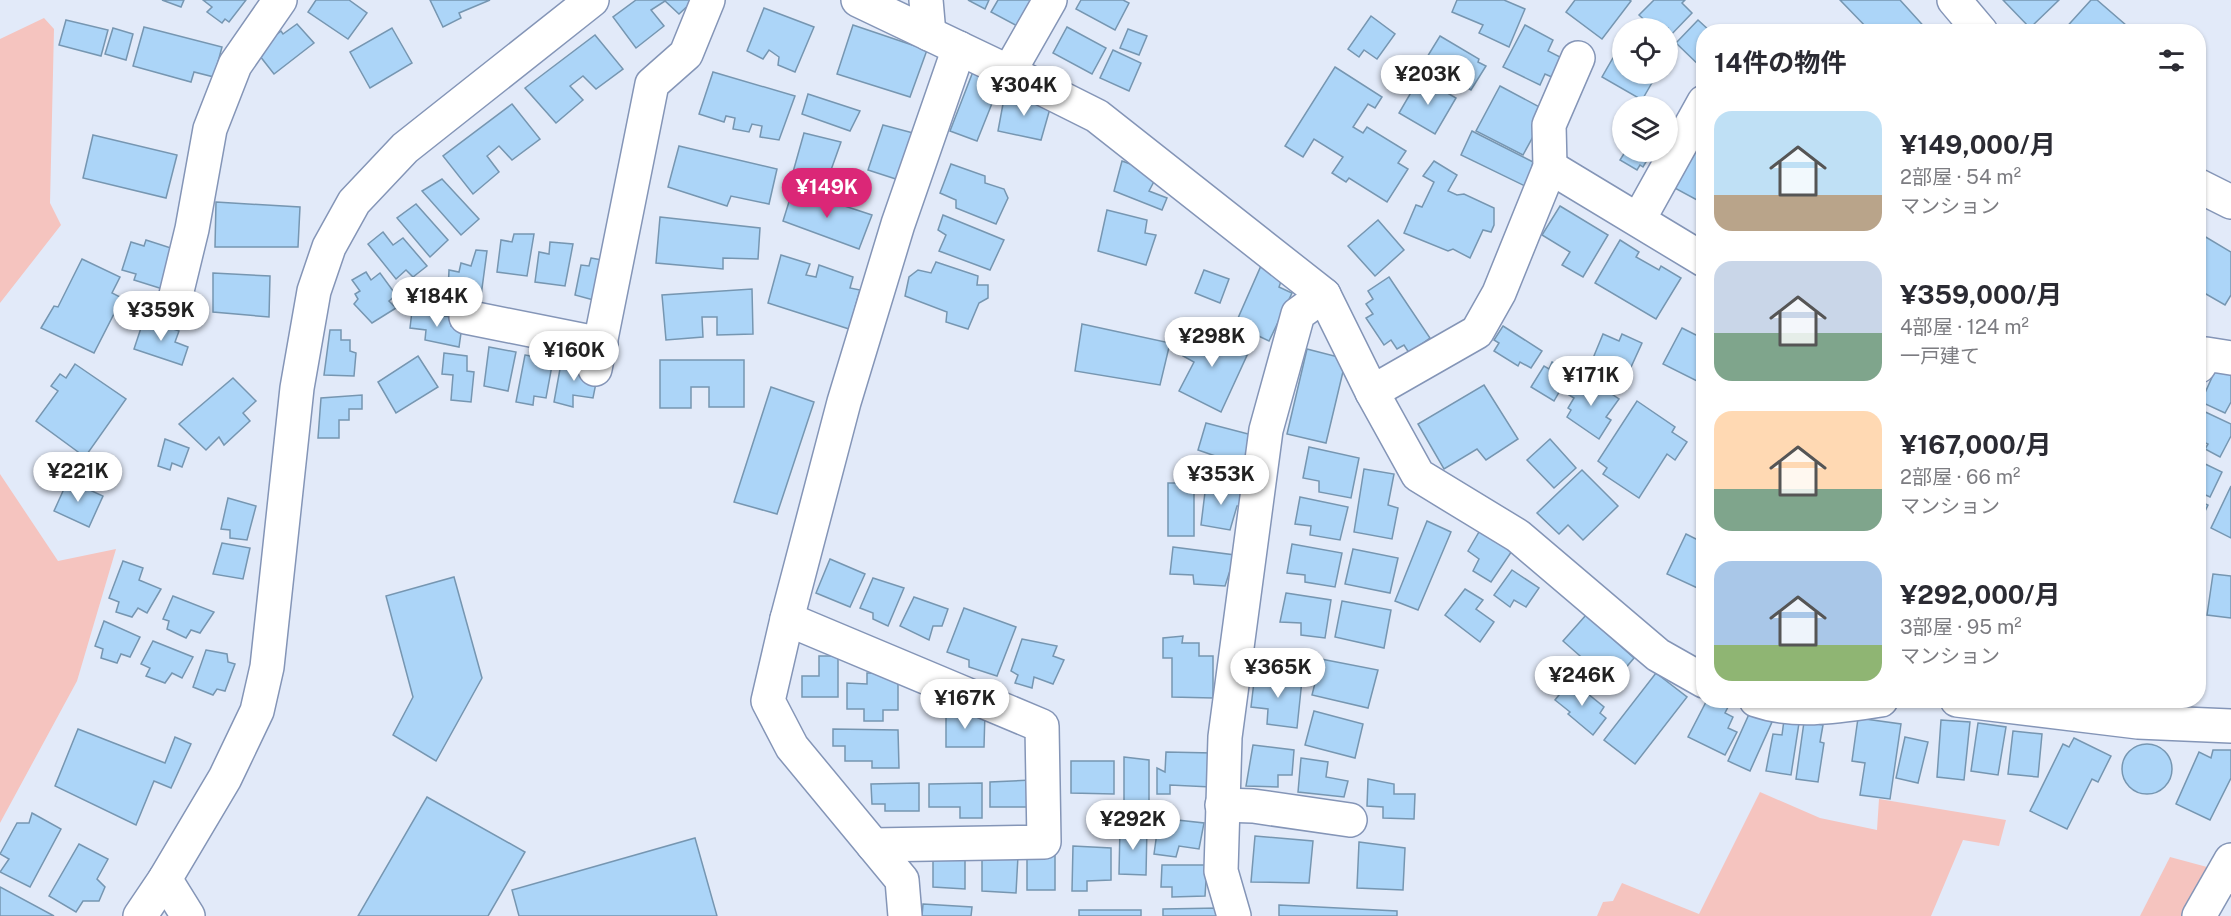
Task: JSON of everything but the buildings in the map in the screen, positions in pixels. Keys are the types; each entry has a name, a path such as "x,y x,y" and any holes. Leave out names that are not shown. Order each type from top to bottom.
{"street":[{"path":"175,299 192,229 210,129 235,65 280,0"},
{"path":"140,916 165,879 225,778 257,711 267,667 297,388 314,291 329,247 354,202 405,148 592,0"},
{"path":"466,316 598,357 652,84 686,54 708,0"},
{"path":"858,0 1097,117 1324,295 1372,392 1418,475 1518,536 1658,655 1696,676"},
{"path":"926,0 929,34"},
{"path":"1009,72 1050,0"},
{"path":"1954,0 1974,24"},
{"path":"905,916 902,880 792,747 768,701 844,402 898,224 959,48"},
{"path":"1372,392 1477,332 1499,294 1550,167 1549,124 1578,58"},
{"path":"1639,219 1696,116"},
{"path":"1550,167 1696,255"},
{"path":"2206,190 2231,202"},
{"path":"1234,916 1221,871 1225,737 1266,430 1298,314 1324,295"},
{"path":"787,619 1042,726 1044,842 873,845"},
{"path":"2045,708 2138,722 2231,726"},
{"path":"1222,806 1253,806 1350,820"},
{"path":"2199,916 2230,864"},
{"path":"165,879 188,916"}],"shaded area":[{"path":"44,18 54,29 50,203 61,225 0,303 0,39"},
{"path":"0,474 58,561 116,549 77,681 0,823"},
{"path":"1760,792 1820,818 1877,830 1879,799 2006,820 1999,846 1963,840 1931,916 1597,916 1603,902 1613,901 1622,883 1699,914"},
{"path":"2170,857 2207,867 2181,916 2140,916"}]}
